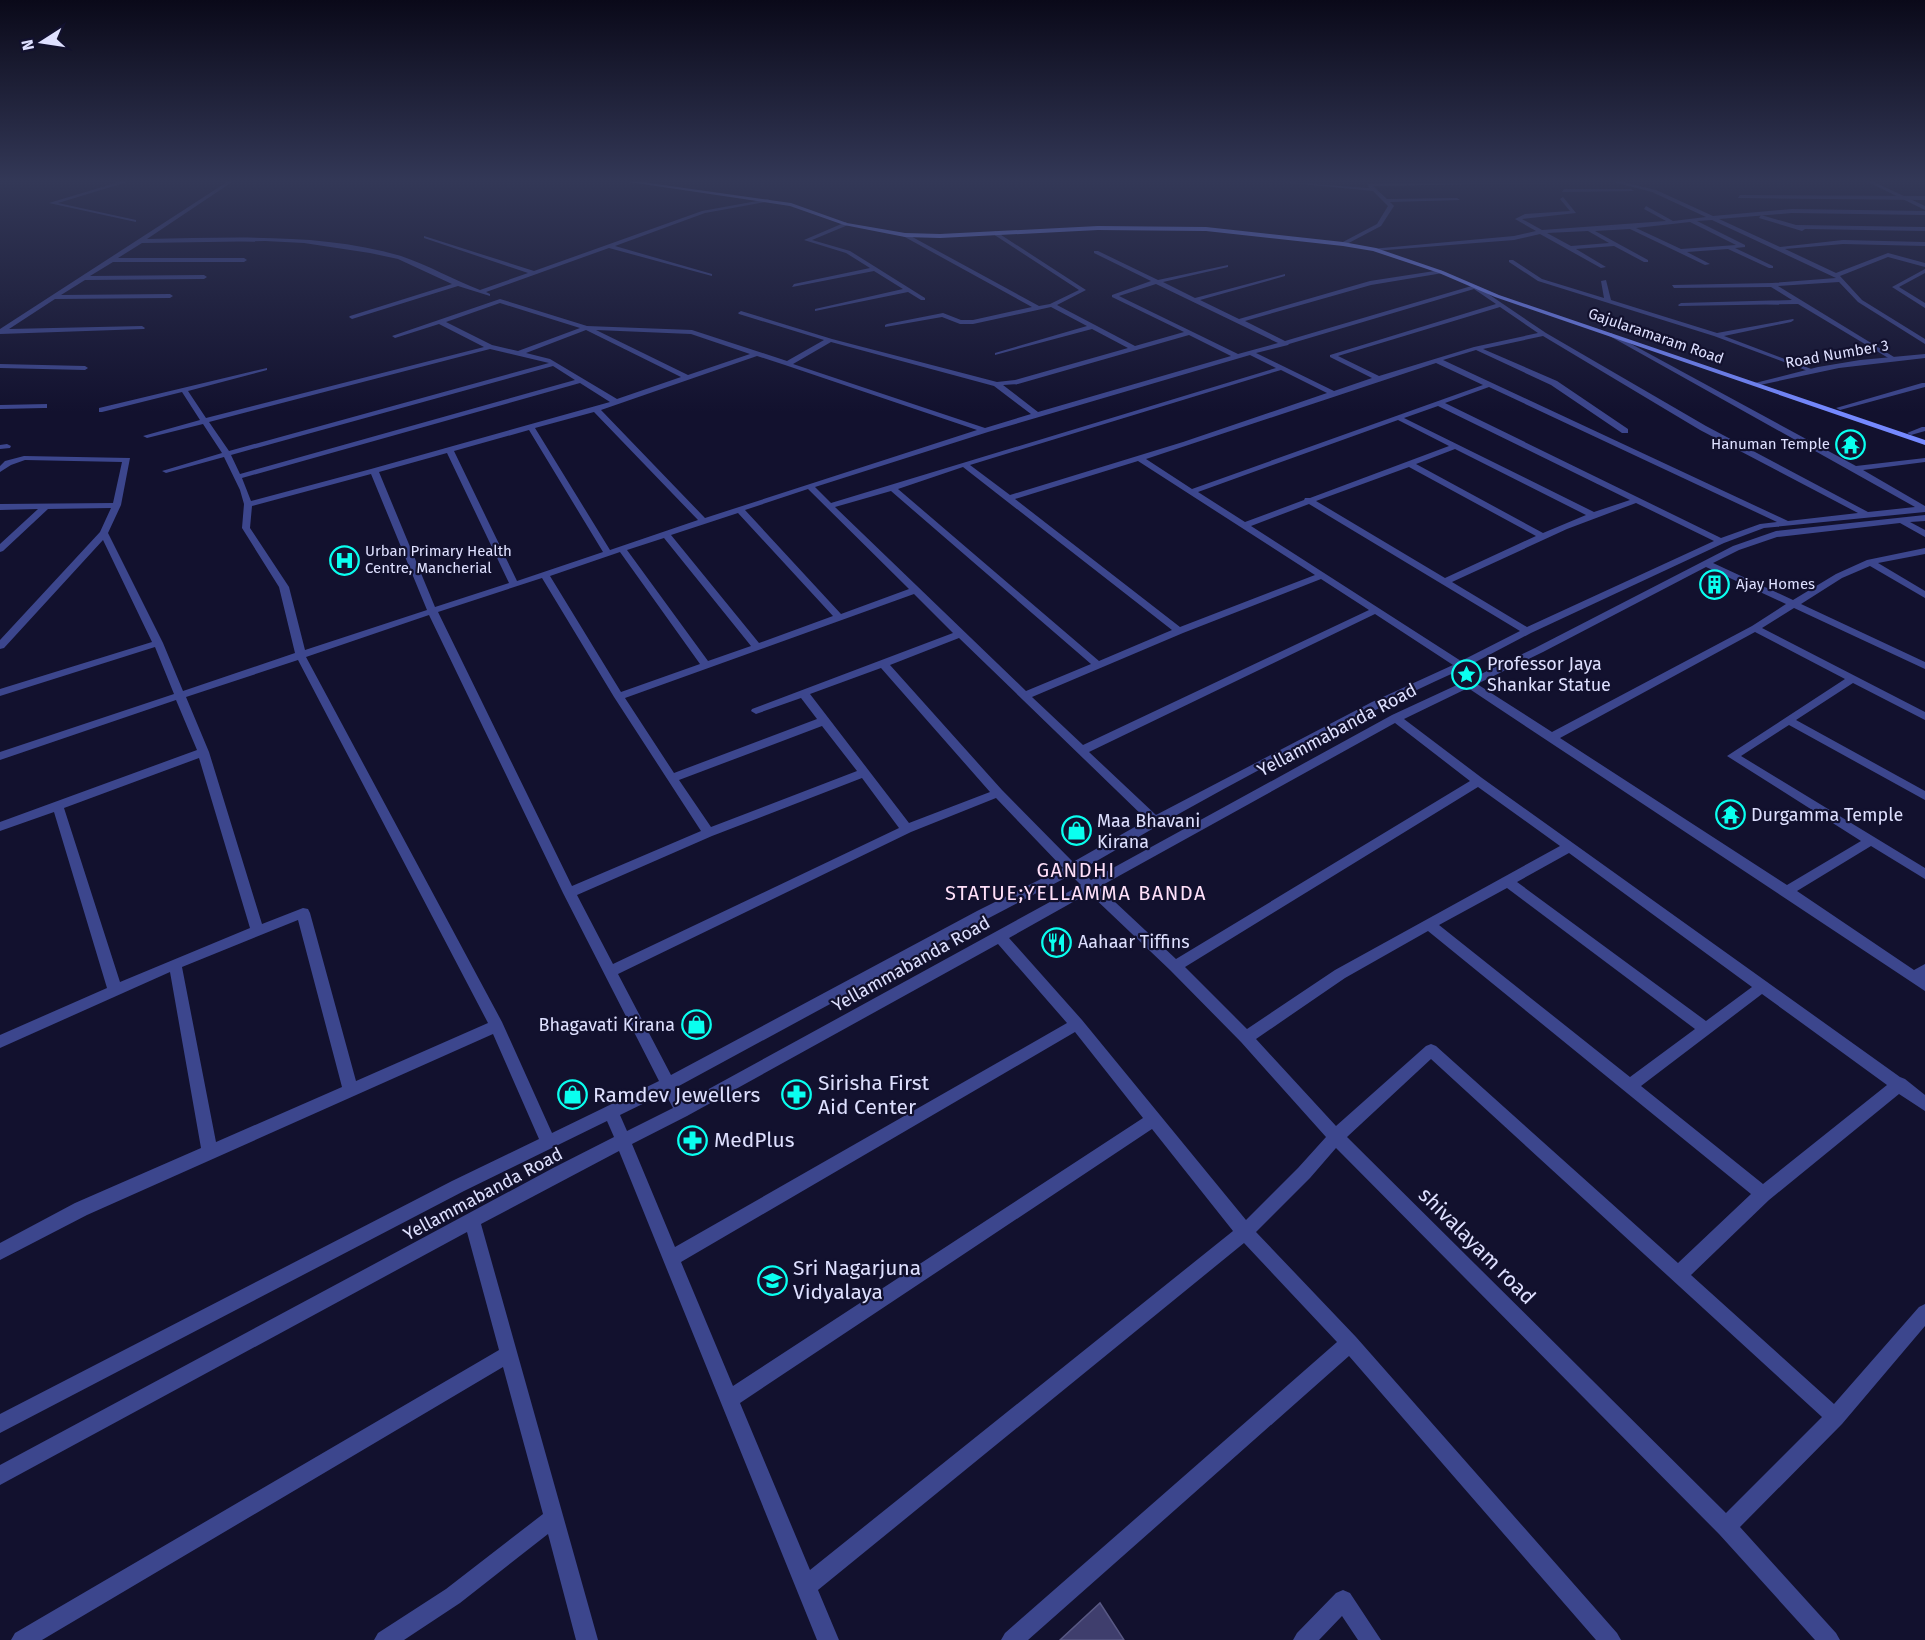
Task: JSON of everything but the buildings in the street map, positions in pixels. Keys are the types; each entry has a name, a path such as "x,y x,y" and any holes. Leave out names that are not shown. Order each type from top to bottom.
{"main road":[{"name":"Gajularamaram Road","path":"1402,259 1609,334 1925,440"},
{"path":"1632,341 1658,346 1840,408 1925,440"}],"street":[{"path":"401,259 500,300 586,328 686,377"},
{"path":"491,259 534,273"},
{"path":"481,292 574,259"},
{"path":"653,259 710,275"},
{"path":"858,259 923,299"},
{"path":"947,259 1038,308"},
{"path":"887,326 944,315 960,322 973,322 1052,305 1083,290 1034,259"},
{"path":"1109,259 1286,344"},
{"path":"1589,259 1603,267"},
{"path":"1642,259 1646,261"},
{"path":"1696,259 1707,264"},
{"path":"1753,259 1772,267"},
{"path":"1802,259 1838,277 1860,301 1925,342"},
{"path":"1674,286 1772,285 1838,277 1880,259"},
{"path":"1901,259 1925,264"},
{"path":"1,332 109,260 244,260"},
{"path":"1511,261 1540,280 1716,335 1810,370"},
{"path":"1226,266 1155,282 1114,296 1239,357"},
{"path":"794,286 874,269"},
{"path":"1239,321 1370,283 1441,272"},
{"path":"1925,272 1895,287 1925,306"},
{"path":"1194,300 1283,275"},
{"path":"81,278 204,277"},
{"path":"1604,281 1608,301"},
{"path":"352,317 458,284"},
{"path":"1772,285 1893,358"},
{"path":"0,756 703,521 984,430 1253,354 1475,287 1544,334 1703,428 1866,514"},
{"path":"817,310 908,290"},
{"path":"54,297 170,296"},
{"path":"394,336 500,300"},
{"path":"1681,305 1802,302"},
{"path":"1052,305 1135,349"},
{"path":"1378,378 1332,356 1499,305"},
{"path":"741,313 830,340 997,384 1015,382 1189,333"},
{"path":"1716,335 1791,320"},
{"path":"440,322 490,347 548,360 616,402"},
{"path":"997,354 1094,326"},
{"path":"1,332 142,328"},
{"path":"519,353 586,328 692,332 984,430"},
{"path":"1007,499 1140,459 1436,360 1476,348 1544,334"},
{"path":"1609,334 1855,469 1924,512"},
{"path":"787,364 830,340"},
{"path":"147,436 490,347"},
{"path":"1476,348 1554,383 1625,431"},
{"path":"248,504 450,451 596,409 756,354"},
{"path":"1253,354 1335,394"},
{"name":"Road Number 3","path":"1755,384 1810,370 1893,358 1925,356"},
{"path":"1436,360 1787,523"},
{"path":"166,471 554,364"},
{"path":"0,366 86,368"},
{"path":"830,506 1282,368"},
{"path":"102,410 265,369"},
{"path":"237,477 580,381"},
{"path":"997,384 1036,415"},
{"path":"1190,492 1489,385"},
{"path":"1840,408 1925,385"},
{"path":"184,390 227,455 244,490 248,504 246,528 284,587 301,656 497,1026 549,1143"},
{"path":"1440,404 1721,541"},
{"path":"0,407 44,406"},
{"path":"596,409 703,521"},
{"path":"1399,418 1591,514"},
{"path":"531,428 608,553"},
{"path":"1911,433 1925,429"},
{"path":"1242,526 1454,447"},
{"path":"450,451 514,585"},
{"path":"0,470 8,463 24,458 128,460 117,505 105,533 0,646"},
{"path":"1140,459 1460,666 1474,681 1550,738 1921,978"},
{"path":"1855,469 1925,460"},
{"path":"964,464 1179,631"},
{"path":"1410,465 1541,535"},
{"path":"374,471 432,611 569,892 682,1111"},
{"path":"810,487 1155,821"},
{"path":"892,488 1098,665"},
{"path":"1308,500 1527,631"},
{"path":"1445,582 1541,535 1591,514 1637,500"},
{"path":"0,507 117,505"},
{"path":"0,549 46,506"},
{"path":"740,510 840,618"},
{"name":"Yellammabanda Road","path":"0,1424 458,1186 668,1084 1376,704 1460,666 1527,631 1721,541 1763,526 1866,514 1924,512"},
{"name":"Yellammabanda Road","path":"0,1475 472,1220 682,1111 1396,718 1539,650 1736,548 1776,534 1902,521 1924,512"},
{"path":"1902,521 1925,534"},
{"path":"105,533 158,643 202,752 257,929"},
{"path":"666,534 757,647"},
{"path":"622,549 706,666"},
{"path":"1550,738 1755,628 1839,576 1870,562 1925,551"},
{"path":"1870,562 1925,596"},
{"path":"1706,563 1925,666"},
{"path":"545,575 619,697 708,833"},
{"path":"1024,696 1179,631 1320,576"},
{"path":"619,697 916,590"},
{"path":"1083,750 1376,610"},
{"path":"1755,628 1925,716"},
{"path":"756,711 960,634"},
{"path":"0,693 158,643"},
{"name":"shivalayam road","path":"883,664 998,793 1072,869 1175,966 1246,1038 1336,1137 1726,1527 1829,1640"},
{"path":"1852,679 1732,756 1925,874"},
{"path":"802,693 907,829"},
{"path":"1396,718 1478,781 1925,1104"},
{"path":"1788,720 1925,796"},
{"path":"672,778 824,722"},
{"path":"0,827 202,752"},
{"path":"569,892 708,833 864,773"},
{"path":"1175,966 1478,781"},
{"path":"611,971 907,829 998,793"},
{"path":"58,806 115,990"},
{"path":"1786,891 1870,841"},
{"path":"1246,1038 1340,974 1569,847"},
{"path":"1507,881 1705,1028"},
{"path":"0,1042 175,964 303,912 351,1091"},
{"path":"1430,925 1763,1194"},
{"path":"999,936 1077,1024 1245,1232 1350,1343 1610,1640"},
{"path":"175,964 210,1152"},
{"path":"1630,1086 1763,986"},
{"path":"672,1258 1077,1024"},
{"path":"0,1252 81,1209 497,1026"},
{"path":"806,1586 1245,1232 1336,1137 1431,1050 1835,1417"},
{"path":"1679,1274 1763,1194 1900,1084"},
{"path":"611,1111 828,1640"},
{"path":"729,1399 1154,1119"},
{"path":"472,1220 552,1519 587,1640"},
{"path":"1726,1527 1835,1417 1925,1313"},
{"path":"1012,1640 1350,1343"},
{"path":"22,1640 508,1354"},
{"path":"385,1640 453,1596 552,1519"},
{"path":"1304,1640 1343,1600 1370,1640"}],"place":[{"name":"Hanuman Temple","path":"1851,444"},
{"name":"Urban Primary Health Centre, Mancherial","path":"344,560"},
{"name":"Ajay Homes","path":"1715,584"},
{"name":"Professor Jaya Shankar Statue","path":"1466,674"},
{"name":"Durgamma Temple","path":"1730,815"},
{"name":"Maa Bhavani Kirana","path":"1076,831"},
{"name":"Aahaar Tiffins","path":"1057,942"},
{"name":"Bhagavati Kirana","path":"696,1025"},
{"name":"Ramdev Jewellers","path":"572,1095"},
{"name":"Sirisha First Aid Center","path":"797,1095"},
{"name":"MedPlus","path":"693,1140"},
{"name":"Sri Nagarjuna Vidyalaya","path":"772,1280"}],"district":[{"name":"GANDHI STATUE;YELLAMMA BANDA","path":"1076,882"}]}
